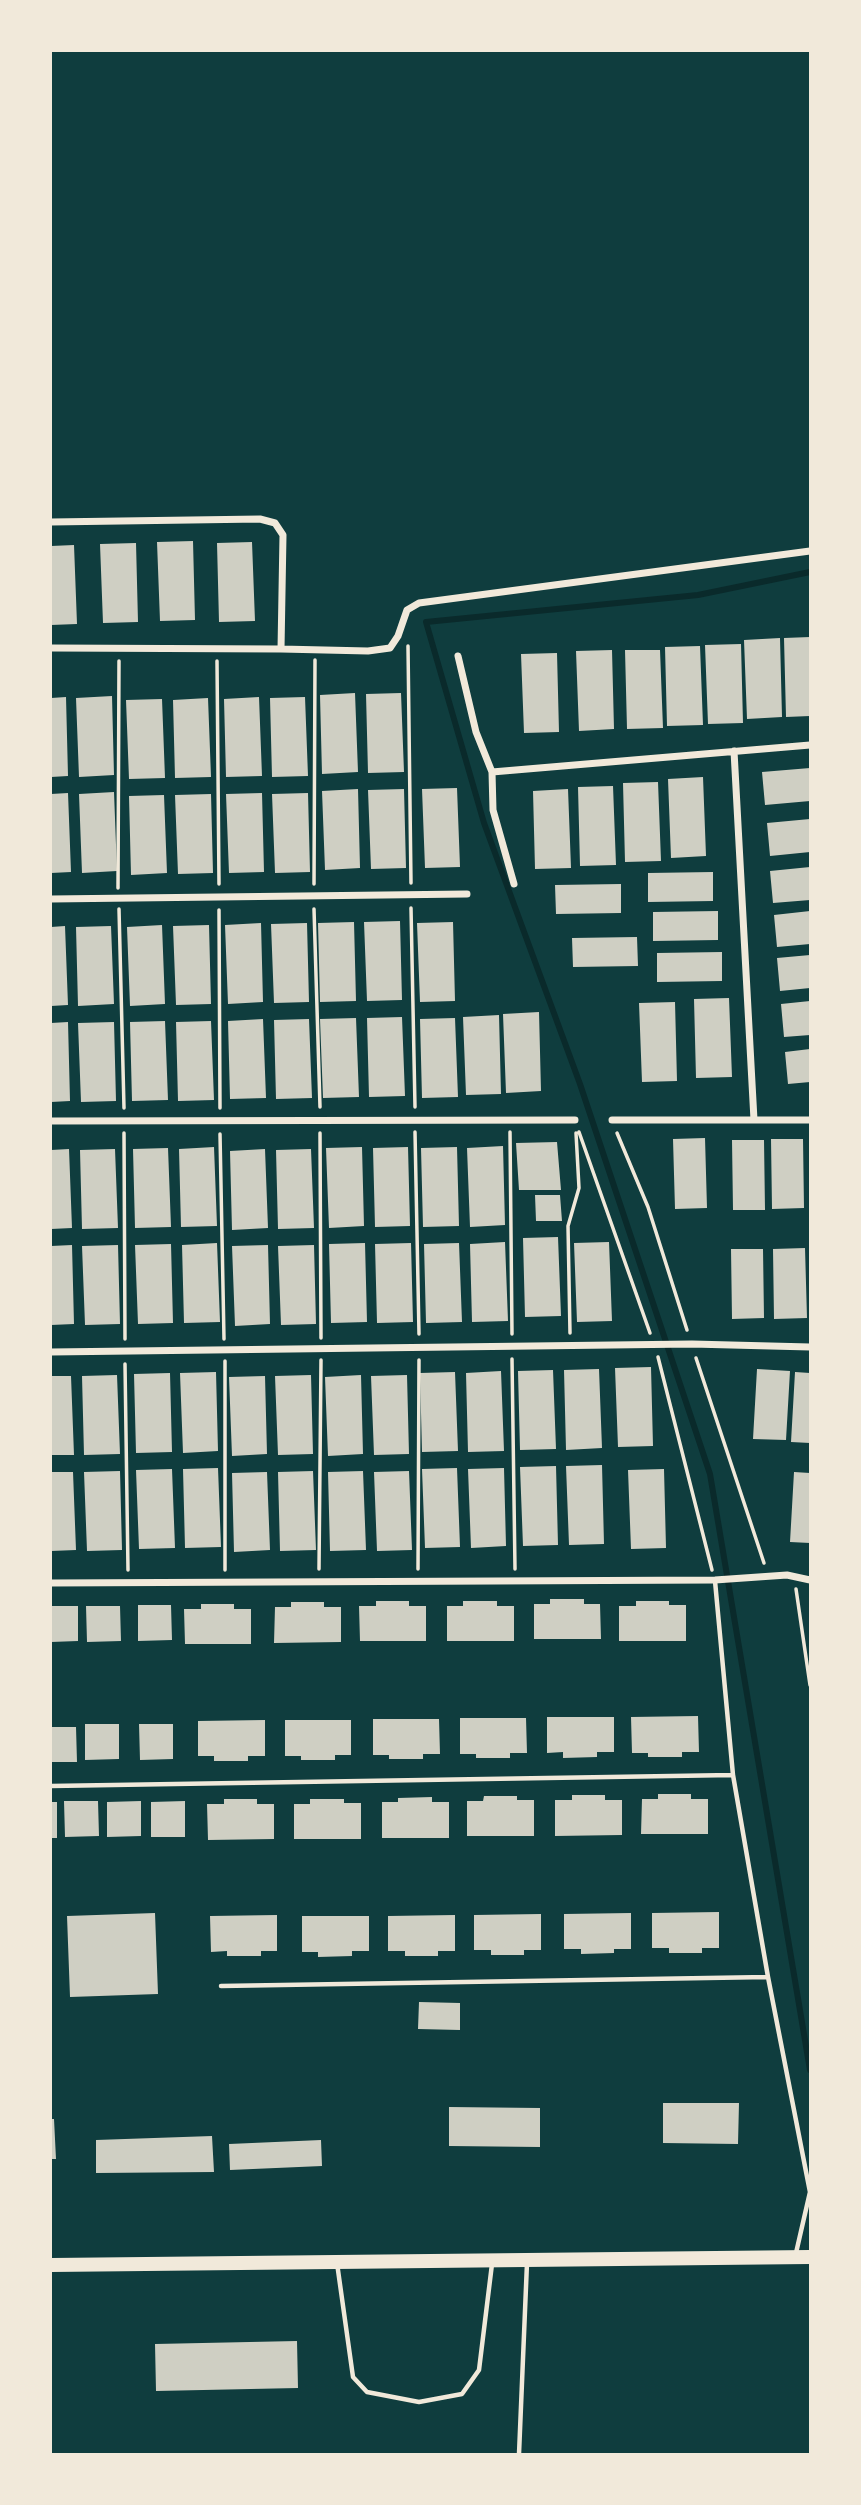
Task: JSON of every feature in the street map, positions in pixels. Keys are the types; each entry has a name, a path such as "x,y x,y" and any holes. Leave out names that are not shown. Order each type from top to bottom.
{"main road":[{"path":"51,2265 810,2257"}],"street":[{"path":"51,522 260,519 275,523 283,535 281,649"},
{"path":"51,648 368,651 390,648 398,636 407,611 419,603 810,551"},
{"path":"458,656 476,732 492,772 493,810 514,884"},
{"path":"492,772 810,745"},
{"path":"733,751 754,1120"},
{"path":"51,899 467,894"},
{"path":"51,1121 575,1120"},
{"path":"612,1120 810,1120"},
{"path":"51,1352 692,1344 810,1348"},
{"path":"51,1583 715,1580 787,1575 810,1580"}],"lane":[{"path":"715,1580 733,1775 768,1977 810,2192 795,2257"},
{"path":"51,1786 733,1775"},
{"path":"221,1986 768,1977"},
{"path":"337,2262 353,2376 368,2392 419,2402 462,2394 479,2370 492,2260"},
{"path":"519,2454 527,2260"}],"path":[{"path":"407,611 419,1348 418,1581"},
{"path":"570,1346 568,1226 579,1188 575,1120"},
{"path":"612,1120 648,1207 765,1566 787,1575 797,1590 810,1685"}],"building":[{"path":"193,541 195,620 160,621 157,542"},
{"path":"252,542 255,621 219,622 217,543"},
{"path":"136,543 138,622 103,623 100,544"},
{"path":"74,545 77,624 51,625 51,546"},
{"path":"810,637 810,716 786,717 784,638"},
{"path":"780,638 782,717 747,719 744,640"},
{"path":"741,644 743,723 708,724 705,645"},
{"path":"700,646 703,725 667,726 665,647"},
{"path":"612,650 614,729 579,731 576,651"},
{"path":"625,650 660,650 663,728 627,729"},
{"path":"557,653 559,732 524,733 521,654"},
{"path":"355,693 358,772 322,774 320,695"},
{"path":"401,693 404,772 368,773 366,694"},
{"path":"112,696 114,775 79,777 76,698"},
{"path":"66,697 68,776 51,777 51,698"},
{"path":"259,697 262,776 226,777 224,699"},
{"path":"305,697 308,776 272,777 270,698"},
{"path":"208,698 211,777 175,778 173,700"},
{"path":"162,699 165,778 129,779 126,700"},
{"path":"810,768 810,801 765,805 762,772"},
{"path":"703,777 706,856 671,858 668,779"},
{"path":"658,782 661,861 625,862 623,783"},
{"path":"613,786 616,865 580,866 578,787"},
{"path":"457,788 460,867 425,868 422,789"},
{"path":"358,789 360,868 325,870 322,791"},
{"path":"404,789 406,868 371,869 368,790"},
{"path":"568,789 571,868 535,869 533,791"},
{"path":"114,792 117,871 82,873 79,794"},
{"path":"68,793 71,872 51,873 51,794"},
{"path":"262,793 264,872 229,873 226,794"},
{"path":"308,793 310,872 275,873 272,794"},
{"path":"211,794 213,873 178,874 175,795"},
{"path":"164,795 167,873 131,875 129,796"},
{"path":"810,819 810,852 770,856 767,823"},
{"path":"810,867 810,900 773,903 770,871"},
{"path":"713,872 713,901 648,902 648,873"},
{"path":"621,884 621,913 556,914 555,885"},
{"path":"718,911 718,940 653,941 653,912"},
{"path":"810,911 810,944 777,947 774,915"},
{"path":"400,921 402,1000 367,1001 364,922"},
{"path":"354,922 356,1001 320,1002 318,923"},
{"path":"453,922 455,1001 420,1002 417,923"},
{"path":"261,923 263,1002 228,1004 225,925"},
{"path":"307,923 309,1002 274,1003 271,924"},
{"path":"162,925 165,1004 130,1006 127,927"},
{"path":"209,925 211,1004 176,1005 173,926"},
{"path":"65,926 68,1005 51,1006 51,927"},
{"path":"111,926 114,1004 78,1006 76,927"},
{"path":"637,937 638,966 573,967 572,938"},
{"path":"722,952 722,981 657,982 657,953"},
{"path":"810,955 810,988 780,991 777,958"},
{"path":"729,998 732,1077 696,1078 694,999"},
{"path":"810,1001 810,1035 784,1037 781,1004"},
{"path":"675,1002 677,1081 642,1082 639,1003"},
{"path":"539,1012 541,1091 506,1093 503,1014"},
{"path":"499,1015 501,1094 466,1095 463,1017"},
{"path":"402,1017 405,1096 369,1097 367,1018"},
{"path":"356,1018 359,1097 323,1098 320,1019"},
{"path":"455,1018 458,1097 422,1098 420,1019"},
{"path":"263,1019 266,1098 230,1099 228,1021"},
{"path":"309,1019 312,1098 276,1099 274,1020"},
{"path":"165,1021 168,1100 132,1101 130,1022"},
{"path":"211,1021 214,1100 178,1101 176,1022"},
{"path":"68,1022 70,1101 51,1102 51,1023"},
{"path":"114,1022 116,1101 81,1102 78,1023"},
{"path":"810,1049 810,1082 788,1084 785,1052"},
{"path":"705,1138 707,1208 675,1209 673,1139"},
{"path":"771,1139 803,1139 804,1208 772,1209"},
{"path":"732,1140 764,1140 765,1210 733,1210"},
{"path":"557,1142 561,1190 519,1190 516,1143"},
{"path":"503,1146 505,1225 470,1227 467,1148"},
{"path":"214,1147 217,1226 181,1227 179,1149"},
{"path":"362,1147 364,1226 329,1228 326,1148"},
{"path":"408,1147 410,1226 375,1227 373,1148"},
{"path":"457,1147 459,1226 423,1227 421,1148"},
{"path":"168,1148 171,1227 135,1228 133,1149"},
{"path":"69,1149 72,1228 51,1229 51,1150"},
{"path":"115,1149 118,1228 82,1229 80,1150"},
{"path":"265,1149 268,1228 232,1230 230,1151"},
{"path":"311,1149 314,1228 278,1229 276,1150"},
{"path":"535,1195 560,1195 562,1221 536,1221"},
{"path":"558,1237 561,1316 525,1317 523,1238"},
{"path":"505,1242 508,1321 472,1322 470,1244"},
{"path":"609,1242 612,1321 577,1322 574,1243"},
{"path":"217,1243 220,1322 184,1323 182,1245"},
{"path":"365,1243 367,1322 331,1323 329,1244"},
{"path":"411,1243 413,1322 377,1323 375,1244"},
{"path":"459,1243 462,1322 426,1323 424,1244"},
{"path":"171,1244 173,1323 138,1324 135,1245"},
{"path":"72,1245 74,1324 51,1325 51,1246"},
{"path":"118,1245 120,1324 85,1325 82,1246"},
{"path":"268,1245 270,1324 235,1326 232,1246"},
{"path":"314,1245 316,1324 281,1325 278,1246"},
{"path":"805,1248 807,1318 774,1319 773,1249"},
{"path":"731,1249 763,1249 764,1318 732,1319"},
{"path":"651,1367 653,1446 618,1447 615,1368"},
{"path":"599,1369 602,1448 566,1450 564,1370"},
{"path":"757,1369 790,1371 786,1440 753,1439"},
{"path":"553,1370 556,1449 520,1450 518,1371"},
{"path":"501,1371 504,1451 468,1452 466,1373"},
{"path":"216,1372 218,1451 183,1453 180,1373"},
{"path":"455,1372 458,1451 422,1452 420,1373"},
{"path":"795,1372 810,1373 810,1443 791,1442"},
{"path":"170,1373 172,1452 136,1453 134,1374"},
{"path":"117,1375 120,1454 84,1455 82,1376"},
{"path":"311,1375 313,1454 278,1455 275,1376"},
{"path":"361,1375 363,1454 328,1456 325,1377"},
{"path":"407,1375 409,1454 374,1455 371,1376"},
{"path":"51,1376 71,1376 74,1455 51,1455"},
{"path":"265,1376 267,1454 232,1456 229,1377"},
{"path":"602,1465 604,1544 569,1545 566,1466"},
{"path":"556,1466 558,1545 523,1546 520,1467"},
{"path":"218,1468 221,1547 185,1548 183,1469"},
{"path":"457,1468 460,1547 425,1548 422,1469"},
{"path":"504,1468 506,1546 471,1548 468,1469"},
{"path":"172,1469 175,1548 139,1549 136,1470"},
{"path":"664,1469 666,1548 631,1549 628,1470"},
{"path":"120,1471 122,1550 87,1551 84,1472"},
{"path":"313,1471 316,1550 280,1551 278,1472"},
{"path":"363,1471 366,1550 330,1551 328,1472"},
{"path":"409,1471 412,1550 377,1551 374,1472"},
{"path":"51,1472 73,1472 76,1550 51,1551"},
{"path":"267,1472 270,1550 234,1552 232,1473"},
{"path":"794,1472 810,1473 810,1543 790,1542"},
{"path":"550,1599 584,1599 584,1604 600,1604 601,1639 534,1639 534,1604 550,1604"},
{"path":"376,1601 409,1601 409,1606 426,1606 426,1641 360,1641 359,1606 376,1606"},
{"path":"463,1601 497,1601 497,1606 514,1606 514,1641 447,1641 447,1606 463,1606"},
{"path":"636,1601 669,1601 669,1605 686,1605 686,1641 619,1641 619,1606 636,1606"},
{"path":"291,1602 324,1602 324,1607 341,1607 341,1642 274,1643 275,1607 291,1607"},
{"path":"201,1604 234,1604 234,1609 251,1609 251,1644 185,1644 184,1609 201,1609"},
{"path":"138,1605 171,1605 172,1640 138,1641"},
{"path":"51,1606 78,1606 78,1641 51,1642"},
{"path":"86,1606 120,1606 121,1641 87,1642"},
{"path":"698,1716 699,1752 682,1752 682,1757 648,1757 648,1753 632,1753 631,1717"},
{"path":"547,1717 614,1717 614,1752 597,1752 597,1757 563,1758 563,1752 547,1753"},
{"path":"460,1718 526,1718 527,1753 510,1753 510,1758 476,1758 476,1754 460,1754"},
{"path":"373,1719 439,1719 440,1754 423,1754 423,1759 389,1759 389,1755 373,1755"},
{"path":"265,1720 265,1756 248,1756 248,1761 214,1761 214,1756 198,1756 198,1721"},
{"path":"285,1720 351,1720 351,1755 335,1755 335,1760 301,1760 301,1756 285,1756"},
{"path":"85,1724 119,1724 119,1759 85,1760"},
{"path":"139,1724 173,1724 173,1759 140,1760"},
{"path":"51,1727 76,1727 77,1762 51,1762"},
{"path":"658,1794 691,1794 691,1799 708,1799 708,1834 641,1834 642,1799 658,1799"},
{"path":"572,1795 605,1795 605,1800 622,1800 622,1835 555,1836 555,1800 572,1800"},
{"path":"484,1796 517,1796 517,1800 534,1800 534,1836 467,1836 467,1801 483,1801"},
{"path":"432,1797 432,1802 449,1802 449,1838 382,1838 382,1802 398,1802 398,1798"},
{"path":"224,1799 257,1799 257,1804 274,1804 274,1839 208,1840 207,1804 224,1804"},
{"path":"310,1799 344,1799 344,1803 361,1803 361,1839 294,1839 294,1804 310,1804"},
{"path":"64,1801 98,1801 99,1836 65,1837"},
{"path":"141,1801 141,1836 107,1837 107,1802"},
{"path":"185,1801 185,1837 151,1837 151,1802"},
{"path":"51,1802 57,1802 57,1838 51,1838"},
{"path":"719,1912 719,1948 702,1948 702,1953 669,1953 669,1948 652,1948 652,1913"},
{"path":"155,1913 158,1994 70,1997 67,1916"},
{"path":"631,1913 631,1949 614,1949 614,1953 581,1954 581,1949 564,1949 564,1914"},
{"path":"541,1914 541,1950 524,1950 524,1955 491,1955 491,1950 474,1950 474,1915"},
{"path":"277,1915 277,1951 261,1951 261,1956 227,1956 227,1951 211,1952 210,1916"},
{"path":"455,1915 455,1951 438,1951 438,1956 405,1956 405,1951 388,1951 388,1916"},
{"path":"302,1916 369,1916 369,1951 352,1951 352,1956 318,1957 318,1952 302,1952"},
{"path":"419,2002 460,2003 460,2030 418,2029"},
{"path":"663,2103 739,2103 738,2144 663,2143"},
{"path":"449,2107 540,2108 540,2147 449,2146"},
{"path":"51,2119 54,2119 56,2159 51,2159"},
{"path":"212,2136 214,2172 96,2173 96,2140"},
{"path":"321,2140 322,2166 230,2170 229,2144"},
{"path":"297,2341 298,2388 156,2391 155,2344"}],"waterway":[{"path":"810,572 698,595 426,622 484,823 580,1084 710,1474 810,2070"}]}
